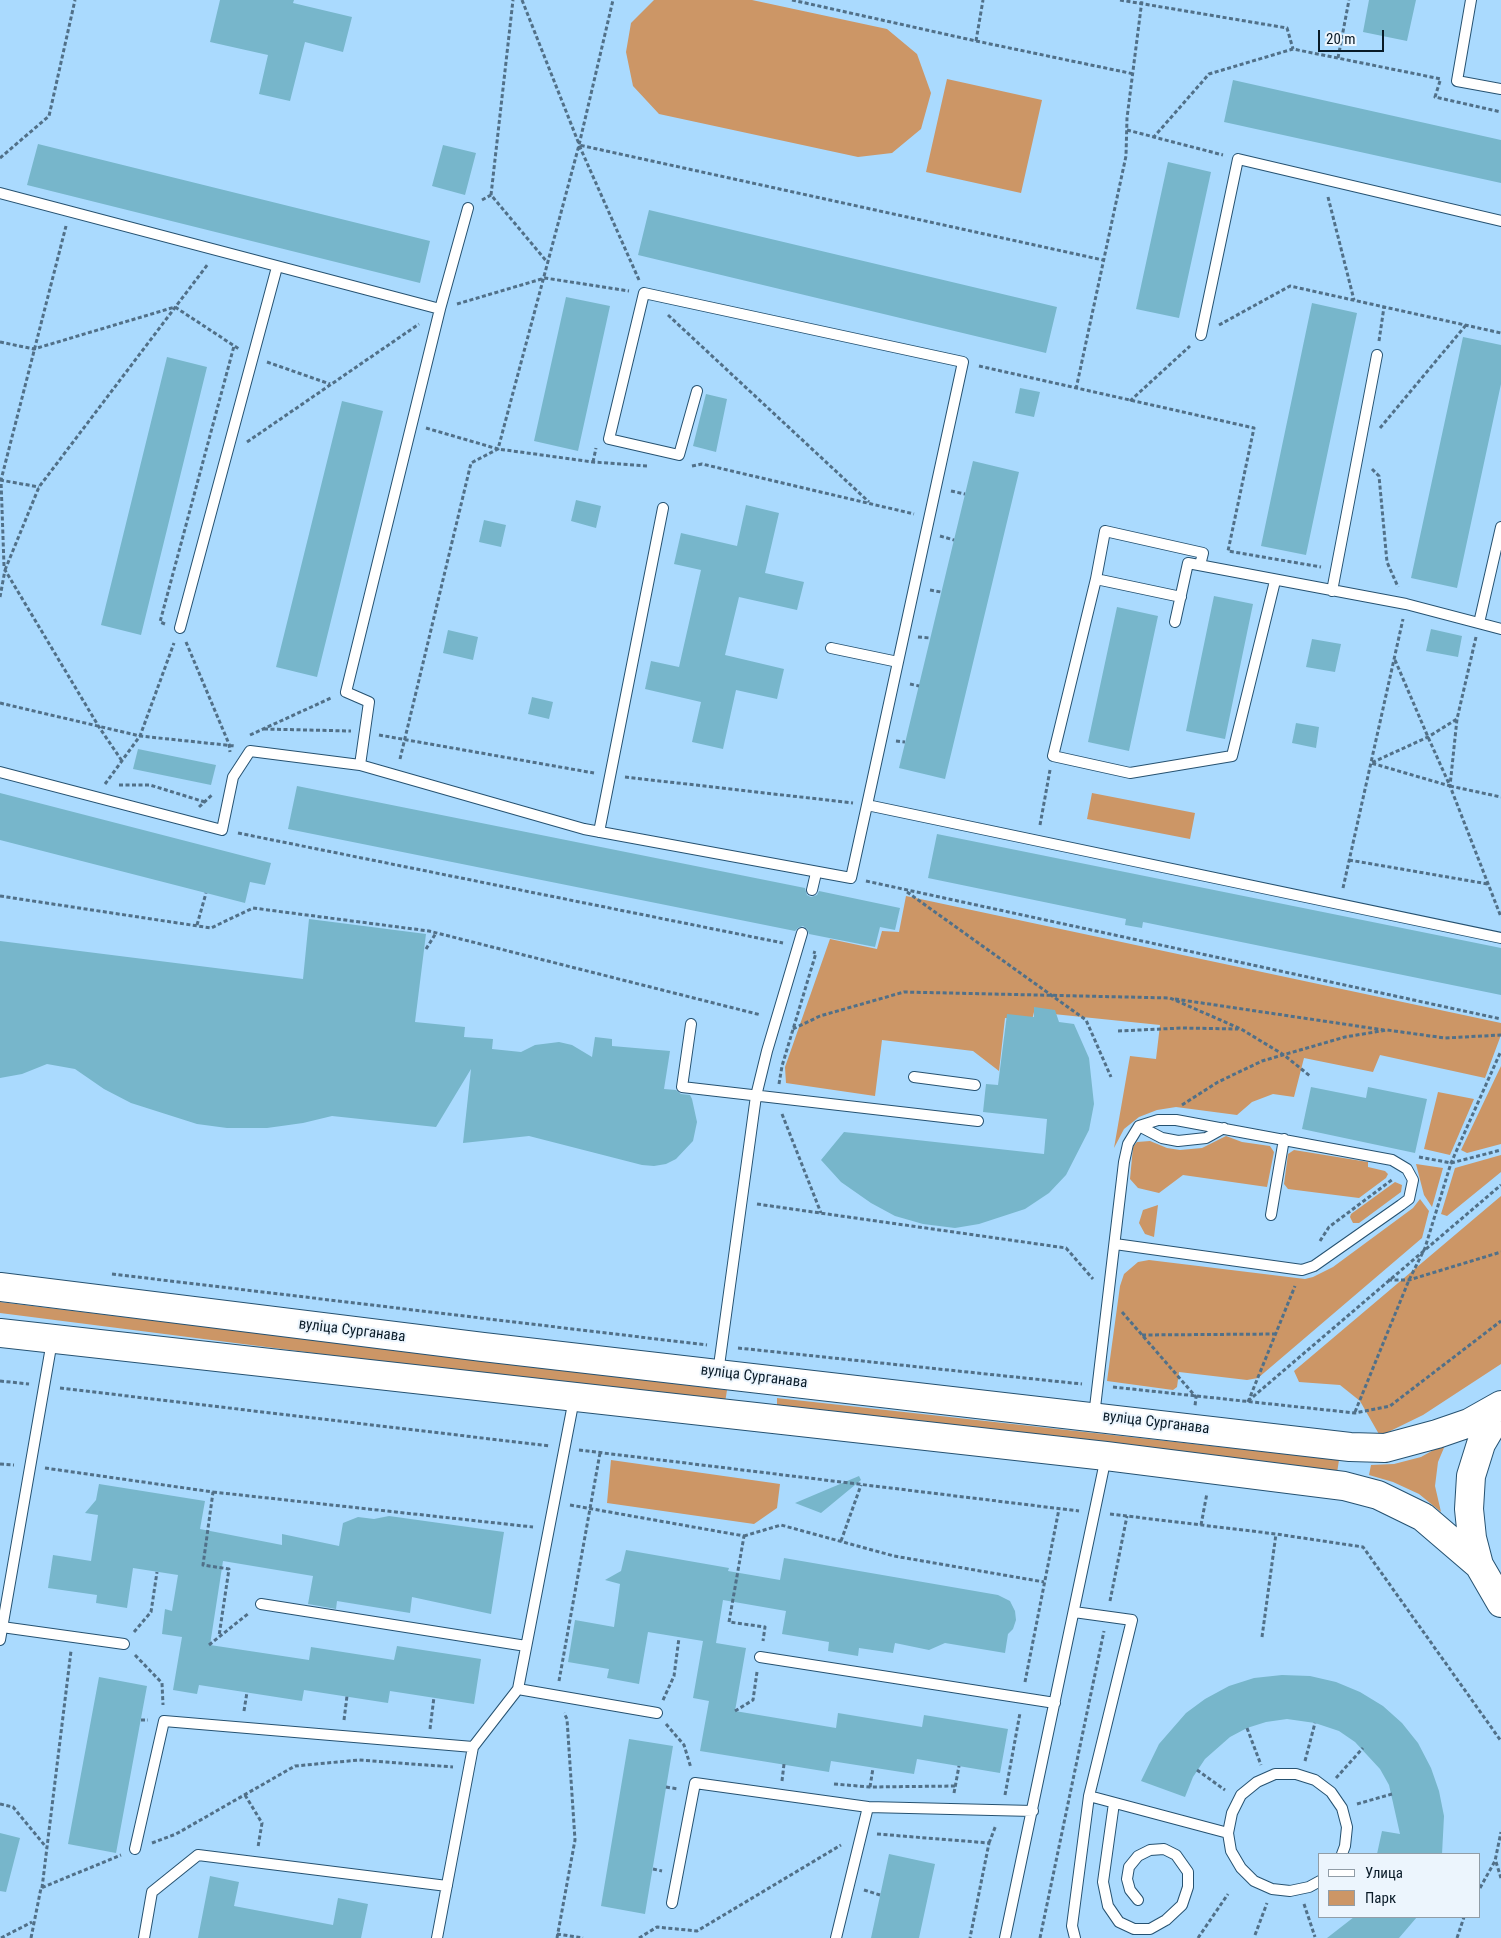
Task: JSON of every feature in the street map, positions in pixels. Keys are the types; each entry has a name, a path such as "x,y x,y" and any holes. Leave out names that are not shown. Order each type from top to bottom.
{"main road":[{"name":"вуліца Сурганава","path":"0,1287 483,1347 1350,1447 1385,1448 1469,1423 1501,1405"},
{"path":"0,1334 1106,1456 1344,1486 1378,1495 1423,1518 1479,1565"},
{"path":"1501,1410 1481,1444 1472,1476 1469,1509 1472,1538 1479,1565 1501,1603"}],"lane":[{"path":"1471,0 1457,80 1501,89"},
{"path":"1201,335 1238,159 1501,221"},
{"path":"0,193 440,309"},
{"path":"360,765 369,702 346,692 440,309 468,208"},
{"path":"180,628 277,267"},
{"path":"0,772 222,830 233,776 250,751 360,765 599,832 851,878 963,362 644,293 609,439 679,454 697,391"},
{"path":"1332,591 1377,355"},
{"path":"599,832 663,508"},
{"path":"1479,623 1501,527"},
{"path":"1200,565 1203,553 1105,532 1096,579 1053,756 1130,773 1232,756 1275,581"},
{"path":"1175,622 1188,563 1275,581 1406,604 1501,629"},
{"path":"1096,579 1181,597"},
{"path":"831,648 898,662"},
{"path":"867,805 1501,938"},
{"path":"812,890 816,873"},
{"path":"718,1373 756,1096 776,1018 802,933"},
{"path":"691,1024 682,1087 978,1122"},
{"path":"914,1077 975,1085"},
{"path":"1094,1416 1108,1296 1128,1144 1139,1126 1158,1120 1176,1120 1284,1139 1399,1162 1407,1169 1414,1180 1409,1199 1314,1266 1302,1270 1115,1244"},
{"path":"1139,1126 1162,1138 1178,1141 1206,1138 1224,1128"},
{"path":"1271,1215 1284,1139"},
{"path":"0,1640 4,1594 30,1466 52,1340"},
{"path":"437,1938 473,1748 518,1689 574,1398"},
{"path":"1005,1938 1106,1456"},
{"path":"261,1604 526,1646"},
{"path":"1074,1612 1132,1620 1090,1796 1072,1926 1075,1938"},
{"path":"2,1627 124,1644"},
{"path":"760,1656 1055,1703"},
{"path":"518,1689 657,1713"},
{"path":"135,1849 164,1721 473,1748"},
{"path":"1318,1882 1309,1887 1290,1891 1272,1889 1254,1881 1240,1868 1232,1852 1228,1833 1232,1813 1239,1800 1256,1782 1275,1774 1300,1775 1315,1780 1327,1788 1342,1808 1347,1827 1342,1853"},
{"path":"672,1903 696,1783 868,1807 1033,1811"},
{"path":"1090,1796 1228,1833"},
{"path":"1114,1803 1103,1882 1108,1906 1119,1922 1134,1929 1150,1929 1166,1920 1182,1905 1188,1887 1188,1872 1176,1855 1164,1849 1150,1850 1138,1856 1129,1867 1127,1879 1130,1890 1138,1900"},
{"path":"836,1938 868,1807"},
{"path":"144,1938 152,1892 198,1855 447,1886"}],"path":[{"path":"0,158 49,116 75,0"},
{"path":"514,0 491,195 548,264"},
{"path":"522,0 579,145 644,293 869,502"},
{"path":"398,775 404,740 471,463 498,449 545,278 613,0"},
{"path":"792,0 1134,74"},
{"path":"976,41 983,0"},
{"path":"1120,0 1287,28 1293,50"},
{"path":"1076,389 1126,156 1127,130 1142,0"},
{"path":"1338,58 1349,0"},
{"path":"1153,138 1209,74 1293,50 1440,79 1457,80"},
{"path":"1440,79 1435,97 1501,112"},
{"path":"1127,130 1238,159"},
{"path":"579,145 1103,260"},
{"path":"1323,179 1354,300"},
{"path":"468,208 491,195"},
{"path":"0,597 2,569 0,481 70,212"},
{"path":"2,569 39,487 217,251"},
{"path":"226,456 440,309 545,278 644,293"},
{"path":"1130,401 1201,335 1290,286 1501,333"},
{"path":"0,342 34,349 174,307 252,357 330,384"},
{"path":"1377,355 1384,307"},
{"path":"1342,892 1406,604 1387,562 1379,476 1359,455 1466,325"},
{"path":"180,628 160,622 234,346"},
{"path":"963,362 1254,428 1228,551 1337,570"},
{"path":"412,424 498,449 593,462 658,467"},
{"path":"684,467 702,464 869,502 930,518"},
{"path":"0,481 39,487"},
{"path":"2,569 122,761"},
{"path":"1450,786 1458,719 1479,623"},
{"path":"96,797 140,736 180,628"},
{"path":"180,628 229,744"},
{"path":"1394,658 1450,786 1501,917"},
{"path":"246,736 346,692"},
{"path":"0,703 140,736 229,744 250,751"},
{"path":"1371,763 1428,737 1458,719"},
{"path":"264,728 365,732 609,775 867,805"},
{"path":"229,744 238,740"},
{"path":"1036,840 1053,756"},
{"path":"1371,763 1450,786 1501,797"},
{"path":"185,820 233,776"},
{"path":"222,830 798,946 816,953 782,1066 776,1098 821,1213"},
{"path":"1349,860 1488,884"},
{"path":"851,878 1501,1019"},
{"path":"904,890 1086,1020 1111,1078"},
{"path":"197,926 206,893"},
{"path":"0,896 211,928 253,908 436,932 776,1018"},
{"path":"426,949 436,932"},
{"path":"770,1040 820,1016 904,992 1170,998 1444,1038 1501,1035"},
{"path":"1170,998 1241,1029 1284,1055 1310,1076"},
{"path":"1118,1031 1182,1028 1241,1029"},
{"path":"1158,1120 1218,1082 1262,1061 1345,1038 1387,1030"},
{"path":"1355,1413 1408,1280 1425,1248 1451,1163 1501,1052"},
{"path":"1451,1163 1501,1150"},
{"path":"1248,1402 1425,1248 1501,1185"},
{"path":"742,1202 1066,1248 1196,1396"},
{"path":"1388,1280 1408,1280 1501,1252"},
{"path":"109,1273 721,1346 1355,1413 1390,1406 1501,1321"},
{"path":"1142,1335 1276,1334"},
{"path":"0,1381 1276,1534 1363,1547 1501,1741"},
{"path":"583,1938 557,1936 575,1840 567,1719 556,1696 600,1453"},
{"path":"0,1464 30,1466 213,1492 549,1529"},
{"path":"1201,1525 1211,1469"},
{"path":"841,1541 861,1485"},
{"path":"213,1492 203,1565 229,1569 219,1636"},
{"path":"554,1502 744,1536 781,1526 894,1556 1044,1582"},
{"path":"989,1843 1002,1810 1059,1509"},
{"path":"1040,1938 1128,1516"},
{"path":"1262,1637 1276,1534"},
{"path":"736,1711 752,1700 765,1627 729,1622 744,1536"},
{"path":"157,1572 151,1612 124,1644 162,1683 164,1721"},
{"path":"210,1645 261,1604"},
{"path":"31,1938 42,1888 72,1637"},
{"path":"679,1638 674,1676 657,1713 684,1745 696,1783"},
{"path":"341,1736 347,1696"},
{"path":"428,1744 434,1697"},
{"path":"1300,1775 1315,1723"},
{"path":"1247,1728 1266,1778"},
{"path":"1327,1788 1363,1748"},
{"path":"42,1888 176,1834 295,1766 359,1760 469,1768"},
{"path":"952,1809 960,1766"},
{"path":"868,1807 872,1768"},
{"path":"1197,1770 1239,1800"},
{"path":"870,1787 956,1786"},
{"path":"1342,1808 1392,1794"},
{"path":"245,1795 262,1823 255,1862"},
{"path":"0,1804 13,1807 46,1847"},
{"path":"1481,1886 1495,1861 1501,1832"},
{"path":"1495,1861 1501,1878"},
{"path":"1255,1935 1272,1889"},
{"path":"1300,1889 1314,1937"},
{"path":"1198,1938 1228,1894"},
{"path":"1458,1938 1464,1918"},
{"path":"1,1938 33,1922"}],"green space":[{"path":"654,0 752,0 887,29 917,54 931,93 921,129 892,153 858,157 659,114 633,86 626,52 631,23"},
{"path":"947,79 1042,100 1021,193 926,172"},
{"path":"1092,793 1195,813 1190,839 1087,819"},
{"path":"906,896 1501,1023 1501,1035 1485,1078 1380,1055 1373,1072 1304,1058 1294,1097 1273,1094 1252,1102 1237,1115 1176,1107 1157,1110 1139,1117 1124,1129 1114,1148 1130,1056 1156,1059 1160,1025 1034,1012 1032,1020 1005,1018 999,1071 973,1051 882,1040 875,1096 786,1083 785,1067 830,939 877,949 882,931 899,932"},
{"path":"1501,1066 1501,1144 1467,1153 1461,1150"},
{"path":"1438,1092 1474,1099 1450,1155 1424,1149"},
{"path":"1226,1136 1242,1142 1270,1146 1274,1152 1267,1187 1183,1175 1159,1193 1138,1188 1130,1179 1133,1147 1137,1142 1150,1141 1167,1148 1180,1150 1202,1148"},
{"path":"1294,1150 1368,1162 1368,1167 1385,1171 1388,1174 1386,1178 1359,1198 1288,1189 1284,1184 1288,1154"},
{"path":"1501,1155 1501,1172 1447,1216 1441,1214 1455,1168"},
{"path":"1416,1164 1443,1168 1432,1207 1424,1195"},
{"path":"1395,1182 1402,1185 1401,1192 1359,1223 1353,1223 1350,1217 1351,1214"},
{"path":"1501,1196 1501,1364 1423,1415 1380,1436 1360,1401 1340,1385 1299,1382 1294,1371"},
{"path":"1420,1199 1429,1211 1422,1238 1258,1378 1247,1380 1179,1372 1177,1387 1173,1390 1107,1381 1120,1286 1124,1274 1138,1262 1149,1260 1305,1279 1333,1267 1413,1208"},
{"path":"1158,1205 1154,1237 1145,1234 1139,1223 1143,1210"},
{"path":"0,1302 727,1390 725,1403 572,1386 0,1313"},
{"path":"777,1398 1339,1460 1337,1473 777,1409"},
{"path":"1446,1443 1438,1462 1435,1486 1441,1512 1419,1494 1393,1482 1369,1475 1371,1465 1394,1464 1421,1457"},
{"path":"611,1460 780,1484 777,1508 754,1524 607,1503"}],"building":[{"path":"220,0 294,0 293,3 352,17 343,52 305,42 290,101 259,94 268,55 210,42"},
{"path":"1369,0 1416,0 1407,41 1363,32"},
{"path":"1233,80 1501,140 1501,183 1224,122"},
{"path":"38,144 430,241 420,283 27,185"},
{"path":"443,145 476,153 465,195 432,186"},
{"path":"1168,162 1211,172 1179,318 1136,309"},
{"path":"649,210 1057,307 1046,353 638,255"},
{"path":"566,297 610,306 578,451 534,441"},
{"path":"1312,303 1357,313 1306,555 1261,546"},
{"path":"1463,337 1501,345 1501,384 1457,588 1411,578"},
{"path":"167,357 207,367 141,635 101,625"},
{"path":"1020,388 1040,392 1034,417 1015,413"},
{"path":"706,394 727,399 716,452 693,446"},
{"path":"342,401 383,411 317,677 276,667"},
{"path":"973,461 1019,472 945,779 899,768"},
{"path":"576,500 601,506 596,528 571,521"},
{"path":"746,505 779,513 765,573 804,582 797,610 739,597 725,655 784,669 777,699 736,690 723,749 692,742 701,702 645,689 651,661 679,667 701,570 674,564 681,533 737,546"},
{"path":"484,520 506,525 501,547 479,542"},
{"path":"1214,596 1253,604 1225,739 1186,731"},
{"path":"1117,607 1158,616 1129,751 1088,742"},
{"path":"1431,629 1462,636 1458,657 1426,651"},
{"path":"448,630 478,637 473,660 443,653"},
{"path":"1312,639 1341,644 1335,672 1306,667"},
{"path":"532,697 553,702 549,719 528,714"},
{"path":"1296,723 1319,727 1316,748 1292,743"},
{"path":"138,749 216,765 211,785 133,769"},
{"path":"297,786 805,888 807,895 811,897 817,895 819,891 900,908 895,930 880,927 875,947 809,934 803,926 795,931 288,829"},
{"path":"0,793 271,863 265,885 250,882 245,903 0,840"},
{"path":"937,834 1501,948 1501,995 1143,922 1142,928 1125,925 1126,919 928,878"},
{"path":"309,919 426,934 415,1022 465,1027 464,1037 493,1039 492,1049 521,1052 535,1045 559,1042 572,1045 592,1057 595,1037 612,1039 612,1046 670,1051 664,1089 676,1090 681,1094 690,1095 697,1122 693,1141 676,1159 666,1164 654,1166 642,1165 529,1136 463,1143 471,1069 436,1127 332,1116 303,1123 267,1128 227,1128 197,1124 131,1103 104,1089 75,1069 47,1064 22,1074 0,1078 0,941 303,979"},
{"path":"1034,1007 1055,1010 1059,1022 1074,1024 1089,1058 1094,1104 1089,1130 1066,1175 1049,1193 1025,1209 979,1224 955,1228 923,1224 895,1216 871,1203 841,1182 821,1160 844,1132 1044,1154 1047,1119 983,1112 986,1084 998,1085 1007,1014 1034,1017"},
{"path":"1311,1087 1366,1098 1368,1087 1427,1099 1415,1153 1302,1129"},
{"path":"859,1476 861,1480 821,1513 795,1503"},
{"path":"99,1484 205,1501 200,1529 282,1545 282,1534 339,1546 343,1523 358,1517 374,1519 389,1516 504,1532 491,1614 412,1597 410,1613 337,1601 336,1609 308,1604 313,1576 223,1561 210,1645 309,1660 311,1647 394,1660 397,1646 481,1659 474,1704 390,1691 388,1703 304,1690 302,1701 199,1685 197,1694 173,1690 182,1637 162,1634 165,1609 172,1611 178,1575 133,1568 127,1608 96,1603 97,1595 48,1588 53,1555 91,1561 98,1515 85,1513 96,1500"},
{"path":"626,1550 729,1568 728,1571 780,1580 784,1558 998,1595 1010,1601 1015,1611 1016,1620 1013,1629 1008,1634 1005,1653 945,1643 929,1650 895,1643 893,1653 859,1648 858,1656 828,1651 829,1642 782,1634 786,1611 723,1600 716,1643 746,1648 735,1711 836,1728 838,1713 922,1727 924,1715 1008,1729 1000,1773 917,1759 914,1774 831,1761 829,1772 700,1751 709,1701 693,1698 703,1641 648,1632 639,1684 607,1678 609,1669 568,1662 575,1620 614,1627 620,1584 605,1580 621,1571"},
{"path":"1282,1675 1310,1676 1336,1682 1360,1692 1383,1706 1402,1723 1418,1743 1431,1768 1439,1791 1444,1816 1442,1853 1377,1853 1382,1831 1400,1834 1389,1785 1380,1769 1355,1742 1339,1731 1315,1723 1287,1719 1266,1722 1247,1728 1230,1737 1205,1759 1193,1777 1185,1797 1141,1781 1159,1744 1186,1713 1205,1699 1229,1686 1254,1678"},
{"path":"99,1677 147,1686 116,1853 68,1844"},
{"path":"629,1739 673,1746 645,1914 601,1906"},
{"path":"0,1833 20,1838 6,1892 0,1891"},
{"path":"889,1854 935,1864 919,1938 871,1938"},
{"path":"210,1876 239,1882 234,1906 333,1925 338,1898 368,1904 361,1938 198,1938"},
{"path":"1353,1918 1416,1918 1399,1938 1327,1938"}]}
